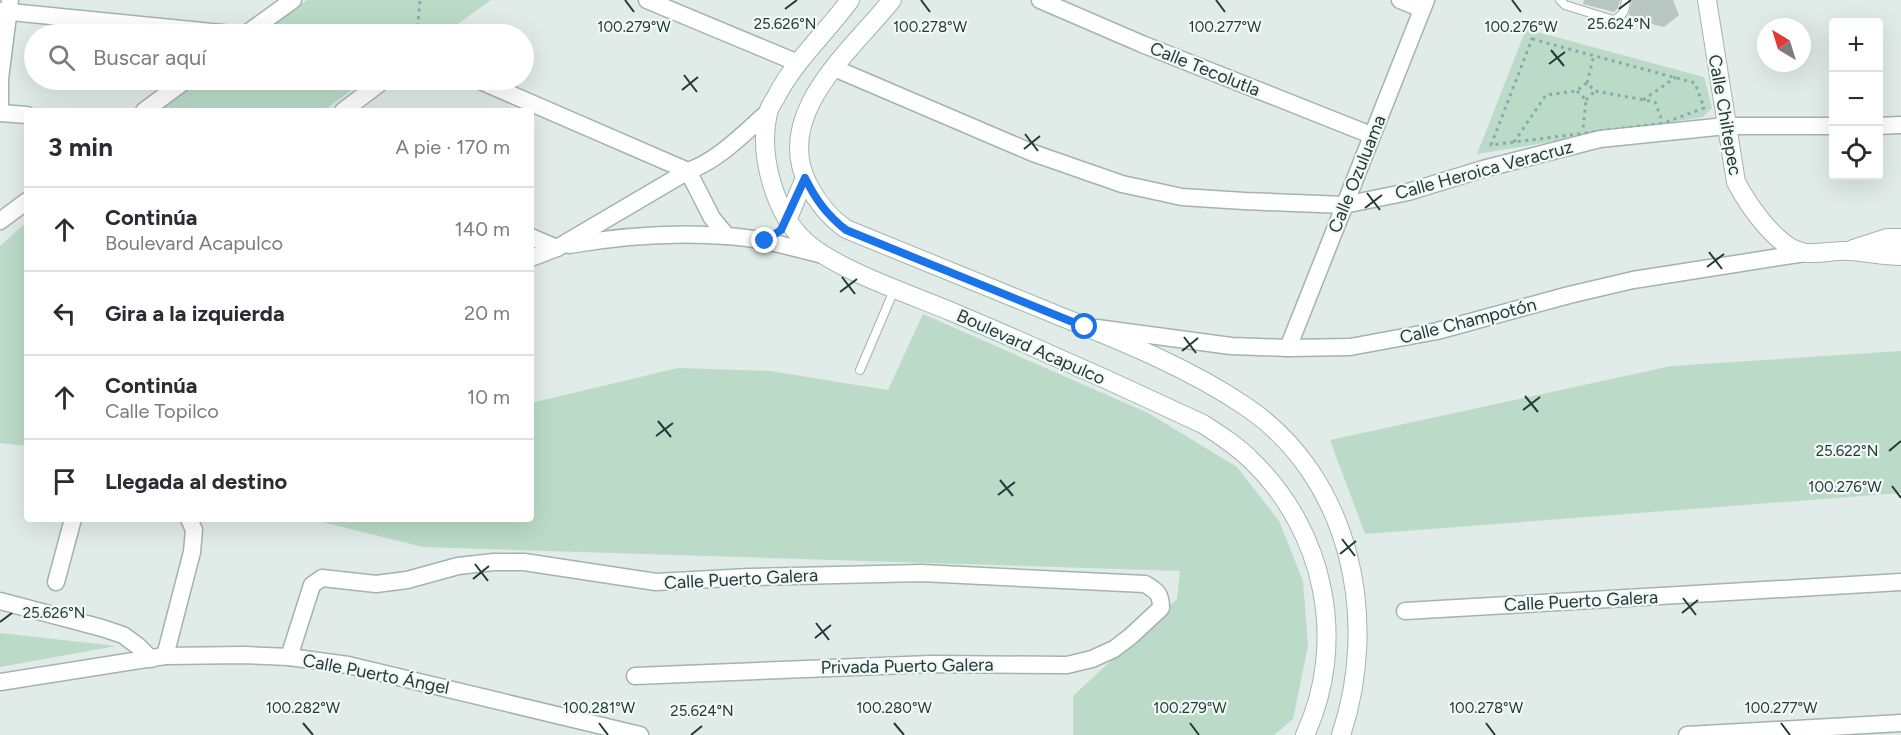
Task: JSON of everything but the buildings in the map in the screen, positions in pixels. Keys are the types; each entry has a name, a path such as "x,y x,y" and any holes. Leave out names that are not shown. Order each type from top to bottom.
{"main road":[{"name":"Boulevard Acapulco","path":"850,0 787,78 768,112 765,139 769,171 773,187 788,218 806,242 823,255 1193,420 1227,440 1252,460 1280,494 1301,526 1310,547 1327,611 1327,656 1314,717 1305,735"},
{"name":"Boulevard Acapulco","path":"892,0 834,68 816,93 799,134 798,150 805,178 819,205 846,230 1172,364 1246,406 1285,440 1302,460 1326,498 1337,521 1353,579 1358,621 1357,663 1341,735"},
{"name":"Calle Chiltepec","path":"1700,0 1709,20"},
{"name":"Calle Chiltepec","path":"1707,0 1736,182 1747,202 1773,233 1791,247 1805,253"},
{"path":"788,218 805,178"},
{"name":"Calle Champotón","path":"1805,253 1849,250 1887,238 1901,238"},
{"name":"Calle Champotón","path":"1849,250 1884,256 1901,256"}],"street":[{"path":"260,24 293,0"},
{"path":"647,0 798,63"},
{"name":"Calle Tecolutla","path":"1040,0 1143,44 1371,135"},
{"path":"1400,0 1424,5"},
{"name":"Calle Ozuluama","path":"1288,348 1424,5"},
{"path":"24,115 0,113 0,79 6,8 145,24"},
{"name":"Calle Heroica Veracruz","path":"834,68 1034,153 1122,184 1182,196 1344,205 1408,192 1483,169 1600,139 1726,126 1829,126"},
{"path":"148,108 172,90"},
{"path":"347,108 371,90"},
{"path":"501,90 688,171 712,218 727,236"},
{"path":"534,257 557,248 698,167 717,155 768,112"},
{"path":"1883,126 1901,126"},
{"path":"0,221 24,203"},
{"path":"765,241 781,230 788,218"},
{"path":"534,238 557,248 624,237 727,236 765,241 823,255"},
{"name":"Calle Champotón","path":"1085,327 1231,346 1350,347 1437,332 1569,295 1633,280 1805,253"},
{"path":"56,582 72,522"},
{"path":"0,602 112,631 123,635 158,657 192,552 194,530 190,522"},
{"name":"Calle Puerto Galera","path":"289,657 312,585 322,578 376,584 407,580 458,566 494,562 524,562 656,582 749,577 922,573 1145,584 1161,596 1161,608"},
{"name":"Calle Puerto Galera","path":"1405,611 1901,582"},
{"name":"Privada Puerto Galera","path":"635,676 931,663 1067,665 1092,659 1114,649 1161,608"},
{"name":"Calle Puerto Ángel","path":"0,682 158,657 244,655 289,657 348,665 640,735"},
{"path":"1687,735 1901,723"}],"lane":[{"path":"1560,0 1565,5 1580,6 1613,20 1622,15 1626,0"},
{"path":"860,370 895,288"}],"path":[{"path":"418,24 420,0"},
{"path":"1532,39 1594,56 1695,82 1704,108 1664,123 1491,145 1532,39"},
{"path":"1514,142 1546,95 1576,91 1587,82 1594,56"},
{"path":"1643,100 1676,77"},
{"path":"1587,82 1596,91 1655,102 1664,123"},
{"path":"1576,91 1586,100"},
{"path":"1583,134 1586,100 1596,91"}],"green space":[{"path":"307,0 491,0 458,24 273,24"},
{"path":"1526,29 1704,77 1712,108 1703,117 1477,154"},
{"path":"183,90 351,90 327,108 159,108"},
{"path":"24,225 24,446 0,443 0,246"},
{"path":"923,314 1148,413 1237,467 1279,521 1303,581 1308,646 1293,719 1274,735 1073,735 1073,696 1177,599 1180,571 423,547 322,522 534,522 534,402 678,368 770,371 888,390"},
{"path":"1901,351 1901,493 1365,534 1330,440 1671,366"},
{"path":"0,633 116,646 0,667"}],"route":[{"path":"765,241 781,230 805,178 819,205 846,230 1085,327"}]}
